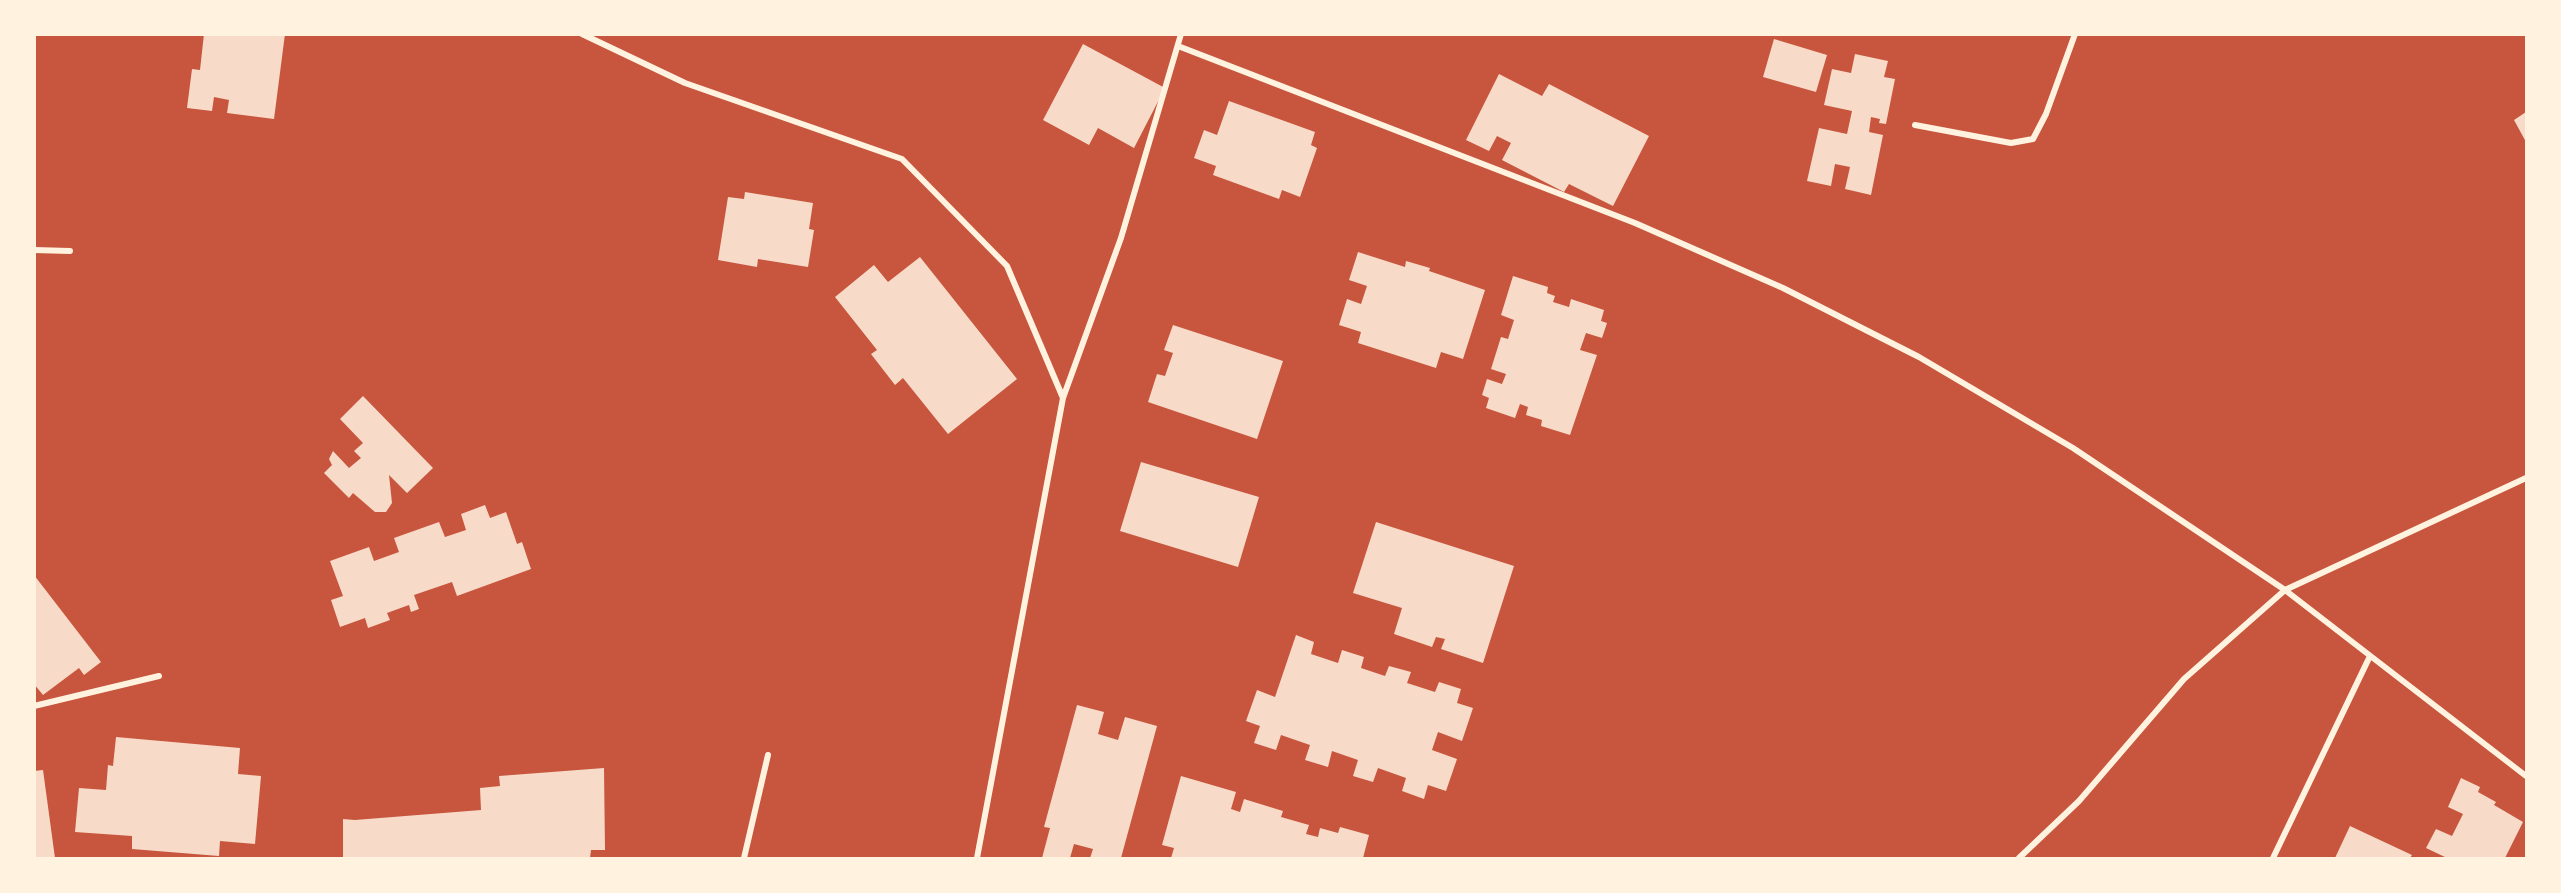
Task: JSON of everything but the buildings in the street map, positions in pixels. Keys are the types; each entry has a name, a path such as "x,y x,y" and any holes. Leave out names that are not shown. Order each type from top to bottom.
{"street":[{"path":"582,34 685,83 903,159 1007,266 1063,398"},
{"path":"976,858 1063,398 1122,238 1181,34"},
{"path":"1915,125 2011,143 2033,139 2046,114 2075,34"},
{"path":"1178,46 1635,223 1783,288 1919,357 2073,448 2285,590 2526,776"},
{"path":"34,250 70,251"},
{"path":"2019,858 2079,801 2184,679 2285,590 2526,478"},
{"path":"2273,858 2370,656"},
{"path":"34,706 159,676"},
{"path":"744,858 768,755"}]}
